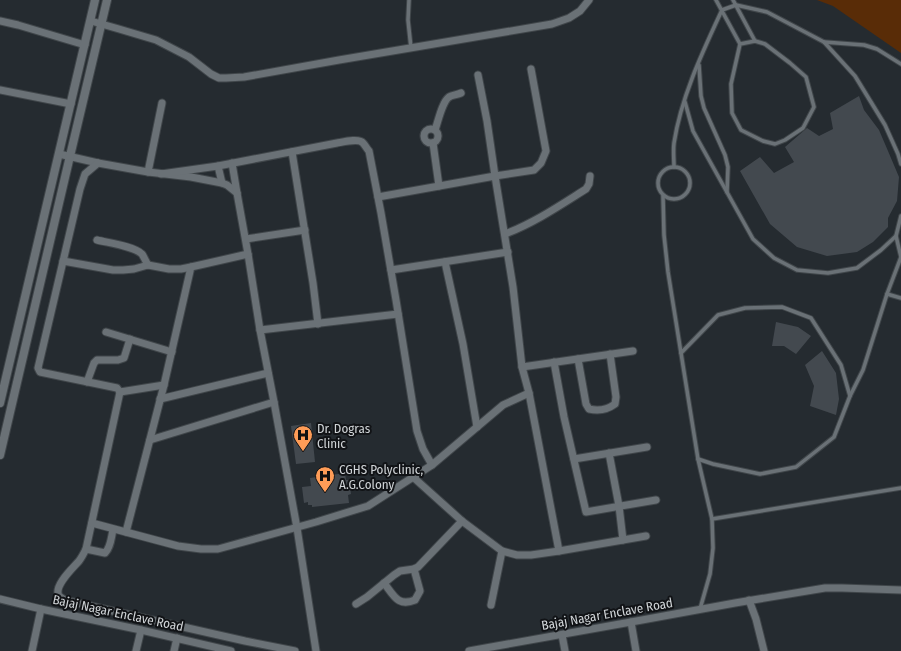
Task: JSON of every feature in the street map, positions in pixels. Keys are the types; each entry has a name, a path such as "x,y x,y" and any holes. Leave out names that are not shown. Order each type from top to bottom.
{"street":[{"path":"0,403 1,389 95,0"},
{"path":"0,455 107,0"},
{"path":"91,21 156,40 189,57 211,74 219,78 226,78 244,77 552,24 569,18 580,11 589,0"},
{"path":"0,21 18,25 85,46"},
{"path":"378,197 534,170 541,163 546,151 531,69"},
{"path":"478,75 508,252 522,367 529,393 559,551"},
{"path":"0,90 70,104"},
{"path":"435,130 431,129 425,133 425,140 430,144 436,142 438,133 435,130 446,100 450,96 461,94"},
{"path":"148,172 162,103"},
{"path":"161,174 218,166 337,143 355,141 360,141 363,143 369,151 378,197 417,431 426,456 432,465"},
{"path":"433,143 440,186"},
{"path":"292,152 318,324"},
{"path":"59,154 148,172 222,183 237,193"},
{"path":"98,163 85,174 80,189 38,368 40,372 117,388 120,392"},
{"path":"232,163 246,239 260,330 297,528 316,651"},
{"path":"218,166 222,183"},
{"path":"505,234 529,224 549,213 586,189 589,184 590,176"},
{"path":"246,239 304,230"},
{"path":"97,240 135,250 142,255 148,265"},
{"path":"391,270 508,252"},
{"path":"63,261 118,270 134,269 148,265 181,269 248,254"},
{"path":"445,262 463,344 477,427"},
{"path":"126,532 164,385 191,267"},
{"path":"260,330 398,314"},
{"path":"106,332 172,352"},
{"path":"87,382 94,363 97,360 118,360 124,358 130,339"},
{"path":"522,367 633,351"},
{"path":"578,359 586,404 589,409 603,410 610,408 615,404 616,397 610,354"},
{"path":"554,362 564,417 586,512 656,500"},
{"path":"160,399 268,373"},
{"path":"120,392 164,385"},
{"path":"1,389 14,391"},
{"path":"120,392 86,549 81,559 62,581 58,591 59,596 64,600 295,651"},
{"path":"92,524 178,546 201,549 218,549 297,528 368,506 432,465 503,405 529,393"},
{"path":"150,440 274,402"},
{"path":"574,460 647,447"},
{"path":"609,453 619,506 623,540"},
{"path":"413,478 462,521 502,551 517,555 531,555 559,551 646,536"},
{"path":"356,604 400,572 418,567 462,521"},
{"path":"86,549 105,553 109,547 113,530"},
{"path":"491,605 502,551"},
{"path":"384,583 396,599 404,603 409,603 415,600 420,591 414,569"},
{"name":"Bajaj Nagar Enclave Road","path":"469,651 749,600 825,588 901,590"},
{"name":"Bajaj Nagar Enclave Road","path":"0,599 231,651"},
{"path":"749,600 756,619 764,651"},
{"path":"32,651 41,609"},
{"path":"631,622 636,651"},
{"path":"136,651 141,630"},
{"path":"562,635 565,651"},
{"path":"174,651 177,638"}],"lane":[{"path":"409,0 408,20 411,48"},
{"path":"716,0 740,44 731,84 732,113 741,130 763,141 775,144 785,140 803,128 814,107 806,77 765,44 755,41 740,44"},
{"path":"733,0 755,41"},
{"path":"674,167 674,144 684,101 722,10 736,5 767,12 824,42 856,76 884,125 898,154 901,164"},
{"path":"824,42 864,45 877,49 901,64"},
{"path":"699,64 701,96 704,108 728,167 727,193"},
{"path":"684,101 693,131 753,239 774,258 797,270 828,273 857,268 896,236"},
{"path":"663,196 673,199 683,197 689,189 690,184 687,174 683,170 674,167 663,171 660,175 658,186 663,196 664,235 668,272 698,459 712,519 713,548 710,574 700,609"},
{"path":"698,459 713,464 760,474 796,467 834,437 850,396 863,370 887,294 901,257 896,236 901,218"},
{"path":"887,294 901,298"},
{"path":"681,353 718,315 745,308 782,307 811,318 841,365 850,396"},
{"path":"712,519 901,488"}],"shaded area":[{"path":"817,0 901,0 901,53 833,6"}],"building":[{"path":"859,96 864,110 879,130 899,177 897,201 888,218 888,227 873,242 857,252 827,256 797,247 770,224 740,171 760,157 774,173 794,162 785,147 807,128 819,136 833,129 830,113"},
{"path":"776,322 798,327 811,336 796,354 784,346 772,346"},
{"path":"822,351 836,373 839,399 836,415 810,406 814,386 805,365"},
{"path":"311,423 315,462 296,464 291,426"},
{"path":"345,473 346,480 349,480 351,494 348,495 349,503 312,507 312,505 308,505 308,502 304,503 302,487 311,486 310,478"}],"place":[{"name":"Dr. Dogras Clinic","path":"303,452"},
{"name":"CGHS Polyclinic, A.G.Colony","path":"325,493"}]}
